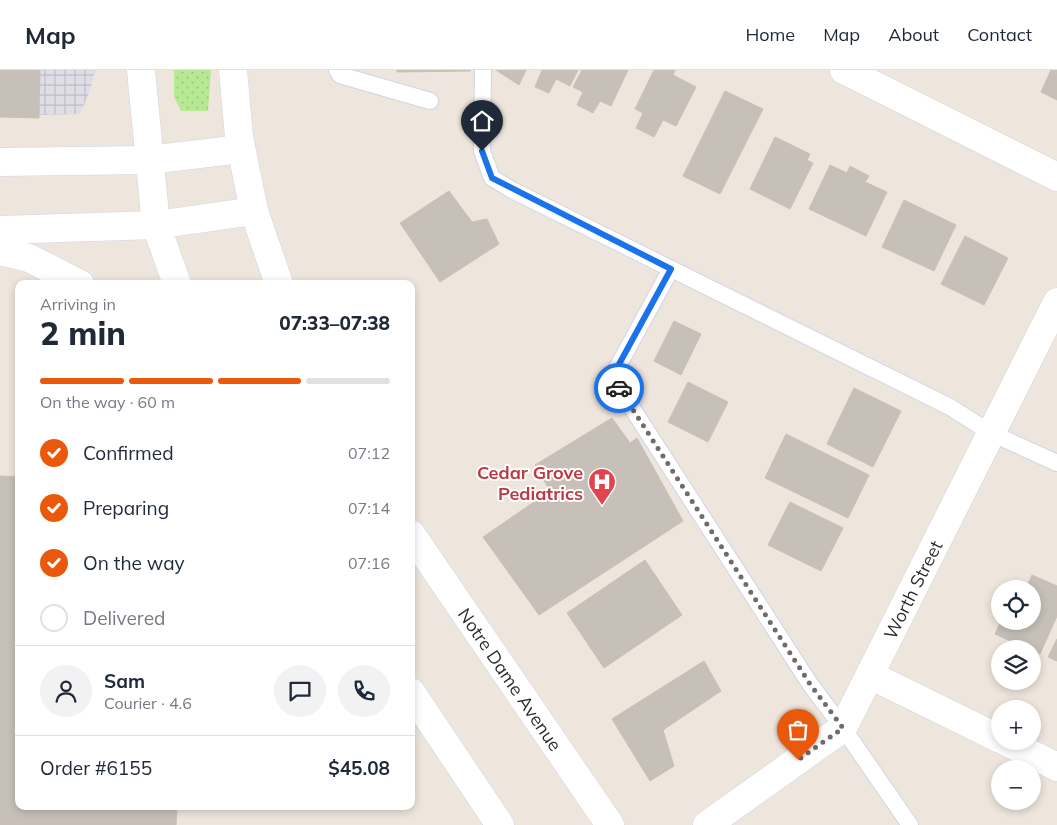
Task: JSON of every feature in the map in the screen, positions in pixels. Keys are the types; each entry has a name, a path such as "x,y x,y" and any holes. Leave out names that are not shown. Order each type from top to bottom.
{"main road":[{"path":"141,70 156,225 176,280"},
{"path":"233,70 239,136 254,211 279,280"},
{"path":"844,70 1057,177"},
{"path":"0,162 149,160 241,149"},
{"path":"0,230 156,225 254,211"},
{"path":"0,251 30,258 72,280"},
{"name":"Worth Street","path":"707,825 843,728 1057,302"},
{"name":"Notre Dame Avenue","path":"415,540 610,825"},
{"path":"870,675 991,735"},
{"path":"415,698 500,825"},
{"path":"1023,750 1057,767"}],"lane":[{"path":"337,70 340,74 430,102"},
{"path":"483,70 482,151 492,178 950,407 991,433 1057,462"},
{"path":"671,269 612,377 810,684 910,825"}],"shaded area":[{"path":"0,70 95,70 90,91 80,114 0,116"}],"green space":[{"path":"174,70 211,70 208,111 181,111 174,97"}],"building":[{"path":"0,70 40,70 39,118 0,117"},
{"path":"397,70 470,70 470,71 397,72"},
{"path":"496,70 526,70 519,85"},
{"path":"542,70 578,70 570,86 556,79 549,93 535,87"},
{"path":"582,70 628,70 611,106 600,101 593,113 577,105 583,92 573,87"},
{"path":"654,70 675,70 673,75 696,87 676,126 663,120 654,137 636,128 643,113 635,109"},
{"path":"1051,70 1057,70 1057,100 1041,92"},
{"path":"725,91 763,109 720,194 683,176"},
{"path":"775,137 810,154 807,160 813,163 790,209 750,189"},
{"path":"830,165 847,173 850,166 869,176 865,182 887,192 866,236 809,209"},
{"path":"449,191 472,222 487,219 499,244 440,282 400,223"},
{"path":"904,200 956,225 934,271 882,247"},
{"path":"965,236 1008,258 984,305 941,284"},
{"path":"674,321 701,334 681,375 654,361"},
{"path":"688,382 728,402 708,442 668,422"},
{"path":"854,388 901,411 873,467 827,444"},
{"name":"Cedar Grove Pediatrics","path":"612,418 630,443 637,438 683,521 539,615 483,537 550,491 535,465"},
{"path":"786,434 869,475 848,518 765,478"},
{"path":"0,476 15,477 15,810 177,810 176,825 0,825"},
{"path":"790,502 843,528 821,571 768,545"},
{"path":"645,560 682,615 604,668 567,613"},
{"path":"1032,575 1057,586 1057,616 1041,652 1041,640 1008,640 995,634 997,630 1041,630 1041,580 1030,580"},
{"path":"1057,639 1057,661 1048,657"},
{"path":"704,661 721,691 663,730 674,766 650,781 612,719"}],"way so far":[{"path":"619,388 810,684 843,728 798,760"}],"place":[{"name":"Cedar Grove Pediatrics","path":"602,506"}],"route":[{"path":"482,151 492,178 512,190 671,269 612,377 619,388"}]}
